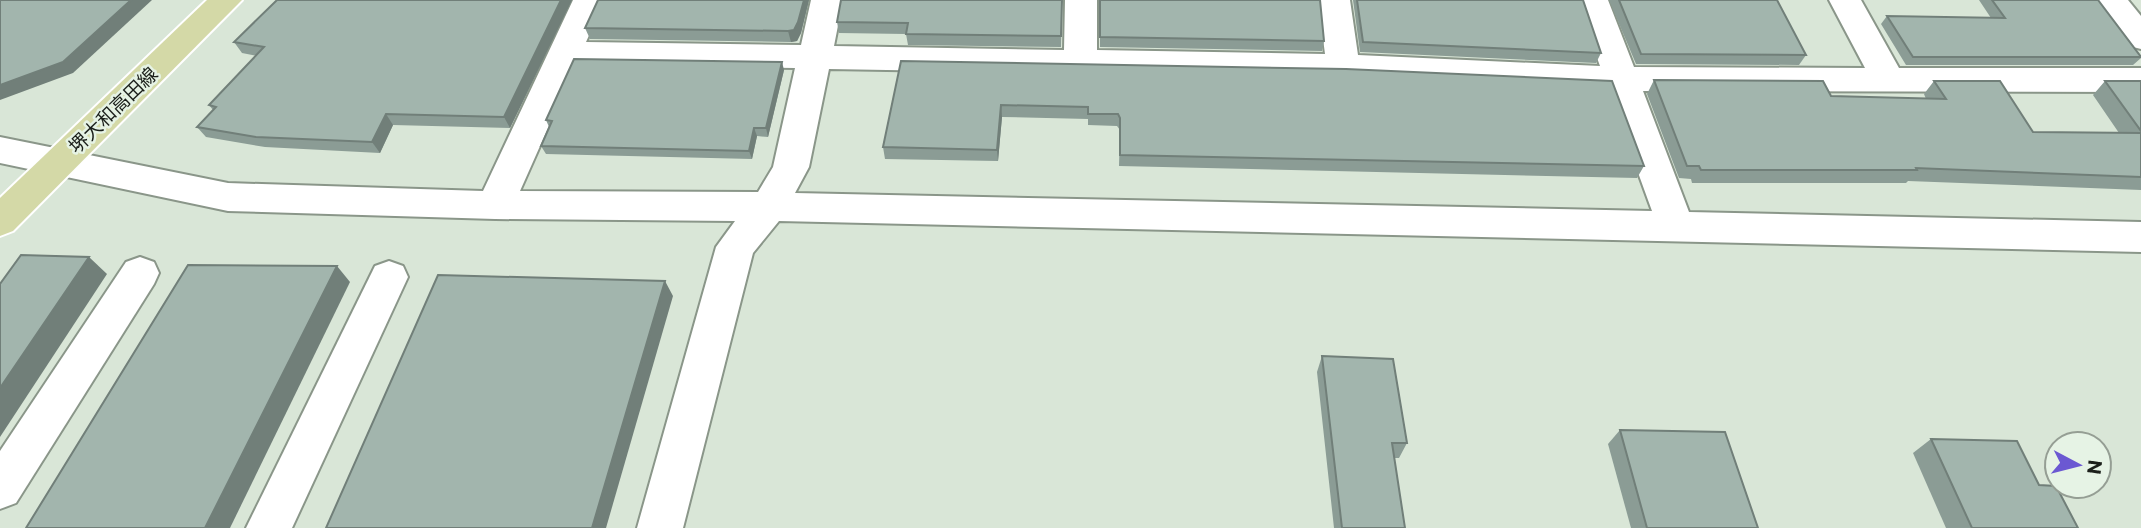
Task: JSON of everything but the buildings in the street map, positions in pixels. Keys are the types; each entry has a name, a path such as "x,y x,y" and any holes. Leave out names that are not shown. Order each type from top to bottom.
{"main road":[{"name":"堺大和高田線","path":"0,220 226,0"}],"street":[{"path":"495,205 589,0"},
{"path":"660,528 735,247 769,207 791,167 827,0"},
{"path":"1080,60 1081,0"},
{"path":"1334,0 1343,66"},
{"path":"1592,0 1676,227"},
{"path":"1845,0 1888,78"},
{"path":"2111,0 2141,38"},
{"path":"565,53 1343,66 1622,79 2141,80"},
{"path":"0,150 228,197 495,205 769,207 2141,237"},
{"path":"0,489 140,273"},
{"path":"269,528 389,277"}]}
